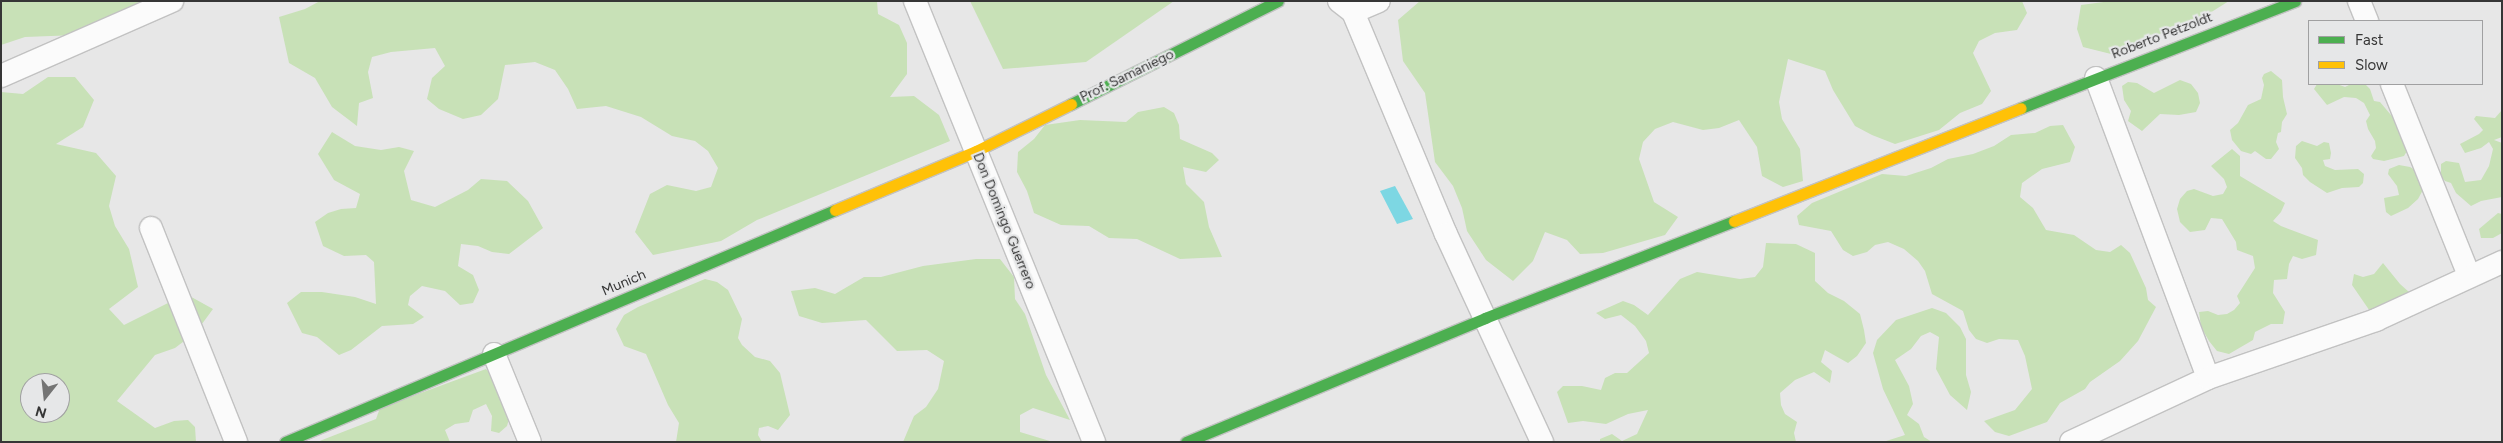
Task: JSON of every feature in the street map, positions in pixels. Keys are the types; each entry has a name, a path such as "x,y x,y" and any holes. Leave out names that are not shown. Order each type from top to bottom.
{"street":[{"path":"1,76 172,1"},
{"name":"Don Domingo Guerrero","path":"915,1 1094,442"},
{"name":"Prof. Samaniego","path":"976,151 1278,1"},
{"path":"1379,1 1346,7 1446,234 1542,442"},
{"name":"Roberto Petzoldt","path":"1186,442 1485,318 2295,1"},
{"path":"2359,1 2367,20"},
{"path":"2096,78 2208,378"},
{"path":"2392,85 2470,276"},
{"name":"Munich","path":"284,442 976,151"},
{"path":"152,228 236,442"},
{"path":"2070,442 2208,378 2376,320 2502,262"},
{"path":"494,354 530,442"}],"green space":[{"path":"1,1 152,1 77,35 25,37 1,45"},
{"path":"320,1 877,1 878,14 899,25 907,43 907,74 890,97 914,96 939,115 950,141 757,220 721,241 653,255 635,232 650,194 667,185 696,191 711,187 718,168 708,151 695,141 672,136 641,117 606,106 577,109 568,89 555,70 535,62 505,65 498,99 481,115 463,119 439,109 427,99 432,78 445,66 435,48 391,52 372,57 368,72 373,98 359,103 357,126 332,107 315,78 289,63 279,17 305,9"},
{"path":"970,1 1174,1 1086,62 1003,69"},
{"path":"1420,1 2022,1 2027,13 2017,30 1995,33 1979,41 1973,53 1991,91 1982,104 1960,113 1939,130 1895,144 1855,126 1833,90 1825,71 1788,59 1779,102 1782,119 1800,149 1803,181 1783,187 1762,176 1757,147 1739,120 1719,128 1703,130 1673,122 1655,129 1643,142 1639,159 1654,202 1678,217 1665,235 1603,253 1580,254 1567,240 1545,232 1533,261 1513,281 1486,260 1467,231 1462,208 1453,186 1435,162 1425,93 1403,61 1398,20"},
{"path":"2111,1 2229,1 2205,16 2170,27 2150,41 2119,56 2083,47 2077,29 2081,5"},
{"path":"2271,71 2282,80 2287,114 2282,122 2281,132 2278,133 2276,142 2279,149 2271,159 2266,159 2255,151 2251,154 2241,151 2232,140 2230,130 2238,123 2248,105 2261,99 2264,85 2262,78 2264,74"},
{"path":"48,77 75,77 94,100 83,127 56,144 96,153 116,176 109,206 115,226 129,249 138,287 109,309 124,325 186,294 213,309 196,332 175,348 155,355 117,401 155,428 174,421 188,420 195,427 196,442 1,442 1,92 23,94"},
{"path":"2180,80 2191,84 2198,93 2200,103 2196,112 2179,115 2160,114 2142,131 2128,121 2131,111 2124,100 2122,86 2128,82 2137,83 2154,93"},
{"path":"2316,85 2340,85 2345,87 2349,85 2366,85 2370,89 2374,101 2380,102 2396,121 2407,151 2404,156 2384,161 2373,159 2371,156 2376,148 2375,141 2368,129 2366,121 2370,115 2364,103 2356,98 2344,97 2327,105 2314,89"},
{"path":"1164,107 1174,113 1179,125 1180,139 1212,153 1219,160 1206,172 1183,167 1186,184 1204,202 1209,227 1222,257 1180,259 1137,239 1109,238 1089,226 1061,225 1034,213 1027,191 1017,172 1018,152 1034,139 1045,125 1080,120 1126,122 1138,112"},
{"path":"2502,110 2502,137 2494,140 2502,143 2502,197 2481,201 2471,206 2456,193 2451,183 2445,181 2441,176 2441,164 2446,161 2459,163 2465,182 2481,180 2489,166 2493,149 2489,142 2481,148 2465,153 2460,144 2483,130 2474,119 2476,116 2495,118"},
{"path":"2063,125 2075,147 2070,162 2042,169 2022,183 2020,197 2033,208 2046,230 2074,235 2096,250 2110,252 2121,245 2130,253 2146,288 2148,300 2156,307 2138,341 2120,361 2090,382 2085,389 2060,403 2047,422 2009,436 1995,432 1984,421 2015,410 2032,389 2025,356 2018,340 1999,339 1987,343 1976,339 1969,330 1963,311 1932,294 1925,271 1918,261 1904,249 1888,242 1875,245 1867,252 1853,256 1843,250 1831,231 1799,225 1797,216 1812,203 1882,174 1906,176 1931,168 1948,159 1973,154 1994,146 2011,135 2035,133 2050,126"},
{"path":"332,132 355,146 381,150 399,147 414,151 404,171 411,200 435,207 468,190 481,179 507,181 528,201 543,228 509,254 492,252 478,246 461,244 458,266 473,275 479,290 473,303 460,305 445,291 422,286 410,296 408,305 424,317 413,324 382,326 351,350 339,355 317,337 302,333 287,303 301,292 322,292 355,297 376,304 374,262 366,255 344,256 323,246 315,222 328,213 341,209 356,208 360,194 334,180 318,154"},
{"path":"2302,141 2317,146 2324,142 2329,143 2330,159 2323,160 2325,166 2335,170 2358,169 2364,174 2363,183 2359,187 2342,188 2327,193 2310,182 2303,175 2302,168 2295,158 2296,146"},
{"path":"2232,149 2240,156 2240,176 2285,203 2281,212 2273,221 2318,240 2316,255 2302,259 2293,256 2289,264 2287,279 2274,280 2273,293 2285,312 2283,324 2271,324 2255,332 2253,340 2229,354 2217,351 2209,341 2201,327 2199,312 2208,311 2218,315 2227,314 2234,310 2240,303 2237,296 2255,268 2253,256 2237,250 2236,242 2222,219 2211,218 2205,230 2190,232 2180,222 2177,209 2180,199 2187,191 2194,189 2213,196 2223,194 2227,187 2224,179 2211,166"},
{"path":"2399,165 2410,167 2419,172 2424,188 2418,199 2408,208 2391,216 2386,212 2384,198 2399,195 2397,186 2388,174 2389,169"},
{"path":"2498,213 2502,214 2502,233 2493,238 2481,238 2479,229"},
{"path":"1766,243 1796,244 1815,253 1815,281 1828,293 1844,301 1860,314 1866,343 1857,356 1848,363 1825,350 1821,362 1832,371 1830,383 1814,372 1795,380 1780,393 1781,405 1785,414 1797,422 1794,433 1796,442 1600,442 1600,439 1612,434 1622,441 1637,434 1648,410 1628,414 1606,424 1583,421 1568,423 1557,392 1563,386 1582,386 1601,390 1605,378 1615,373 1627,373 1649,353 1646,341 1635,326 1621,315 1605,319 1596,313 1623,301 1634,305 1648,315 1680,279 1697,272 1740,279 1755,277 1763,267"},
{"path":"976,259 1000,259 1014,277 1015,299 1025,314 1046,375 1070,420 1033,408 1020,415 1020,432 1053,442 903,442 914,416 926,407 938,389 944,361 927,350 897,351 866,320 822,323 799,316 791,291 815,288 835,294 864,277 881,277 923,266"},
{"path":"2383,263 2400,284 2418,300 2376,320 2352,285 2354,274 2363,277 2374,274"},
{"path":"705,279 717,282 728,290 742,319 738,338 742,345 755,357 770,361 780,373 790,415 778,430 768,426 759,428 758,435 762,442 676,442 679,423 668,405 646,354 624,346 616,329 624,315 638,307"},
{"path":"1932,308 1946,313 1960,327 1966,339 1966,375 1971,392 1967,410 1950,395 1936,369 1939,337 1930,332 1921,336 1911,349 1895,360 1909,386 1913,404 1907,415 1919,424 1924,437 1932,442 1883,442 1905,435 1883,389 1873,353 1877,340 1896,320"},
{"path":"486,369 495,379 496,390 509,419 507,426 499,433 491,431 492,416 486,404 473,410 469,422 455,424 445,430 450,442 317,442 376,419 380,408"}],"water":[{"path":"1395,186 1413,219 1397,224 1380,191"}],"traffic: fast":[{"path":"1071,104 1278,1"},
{"path":"2021,108 2295,1"},
{"path":"285,442 835,210"},
{"path":"1186,442 1485,318 1734,221"}],"traffic: slow":[{"path":"835,210 976,151 1071,104"},
{"path":"1734,221 2021,108"}]}
